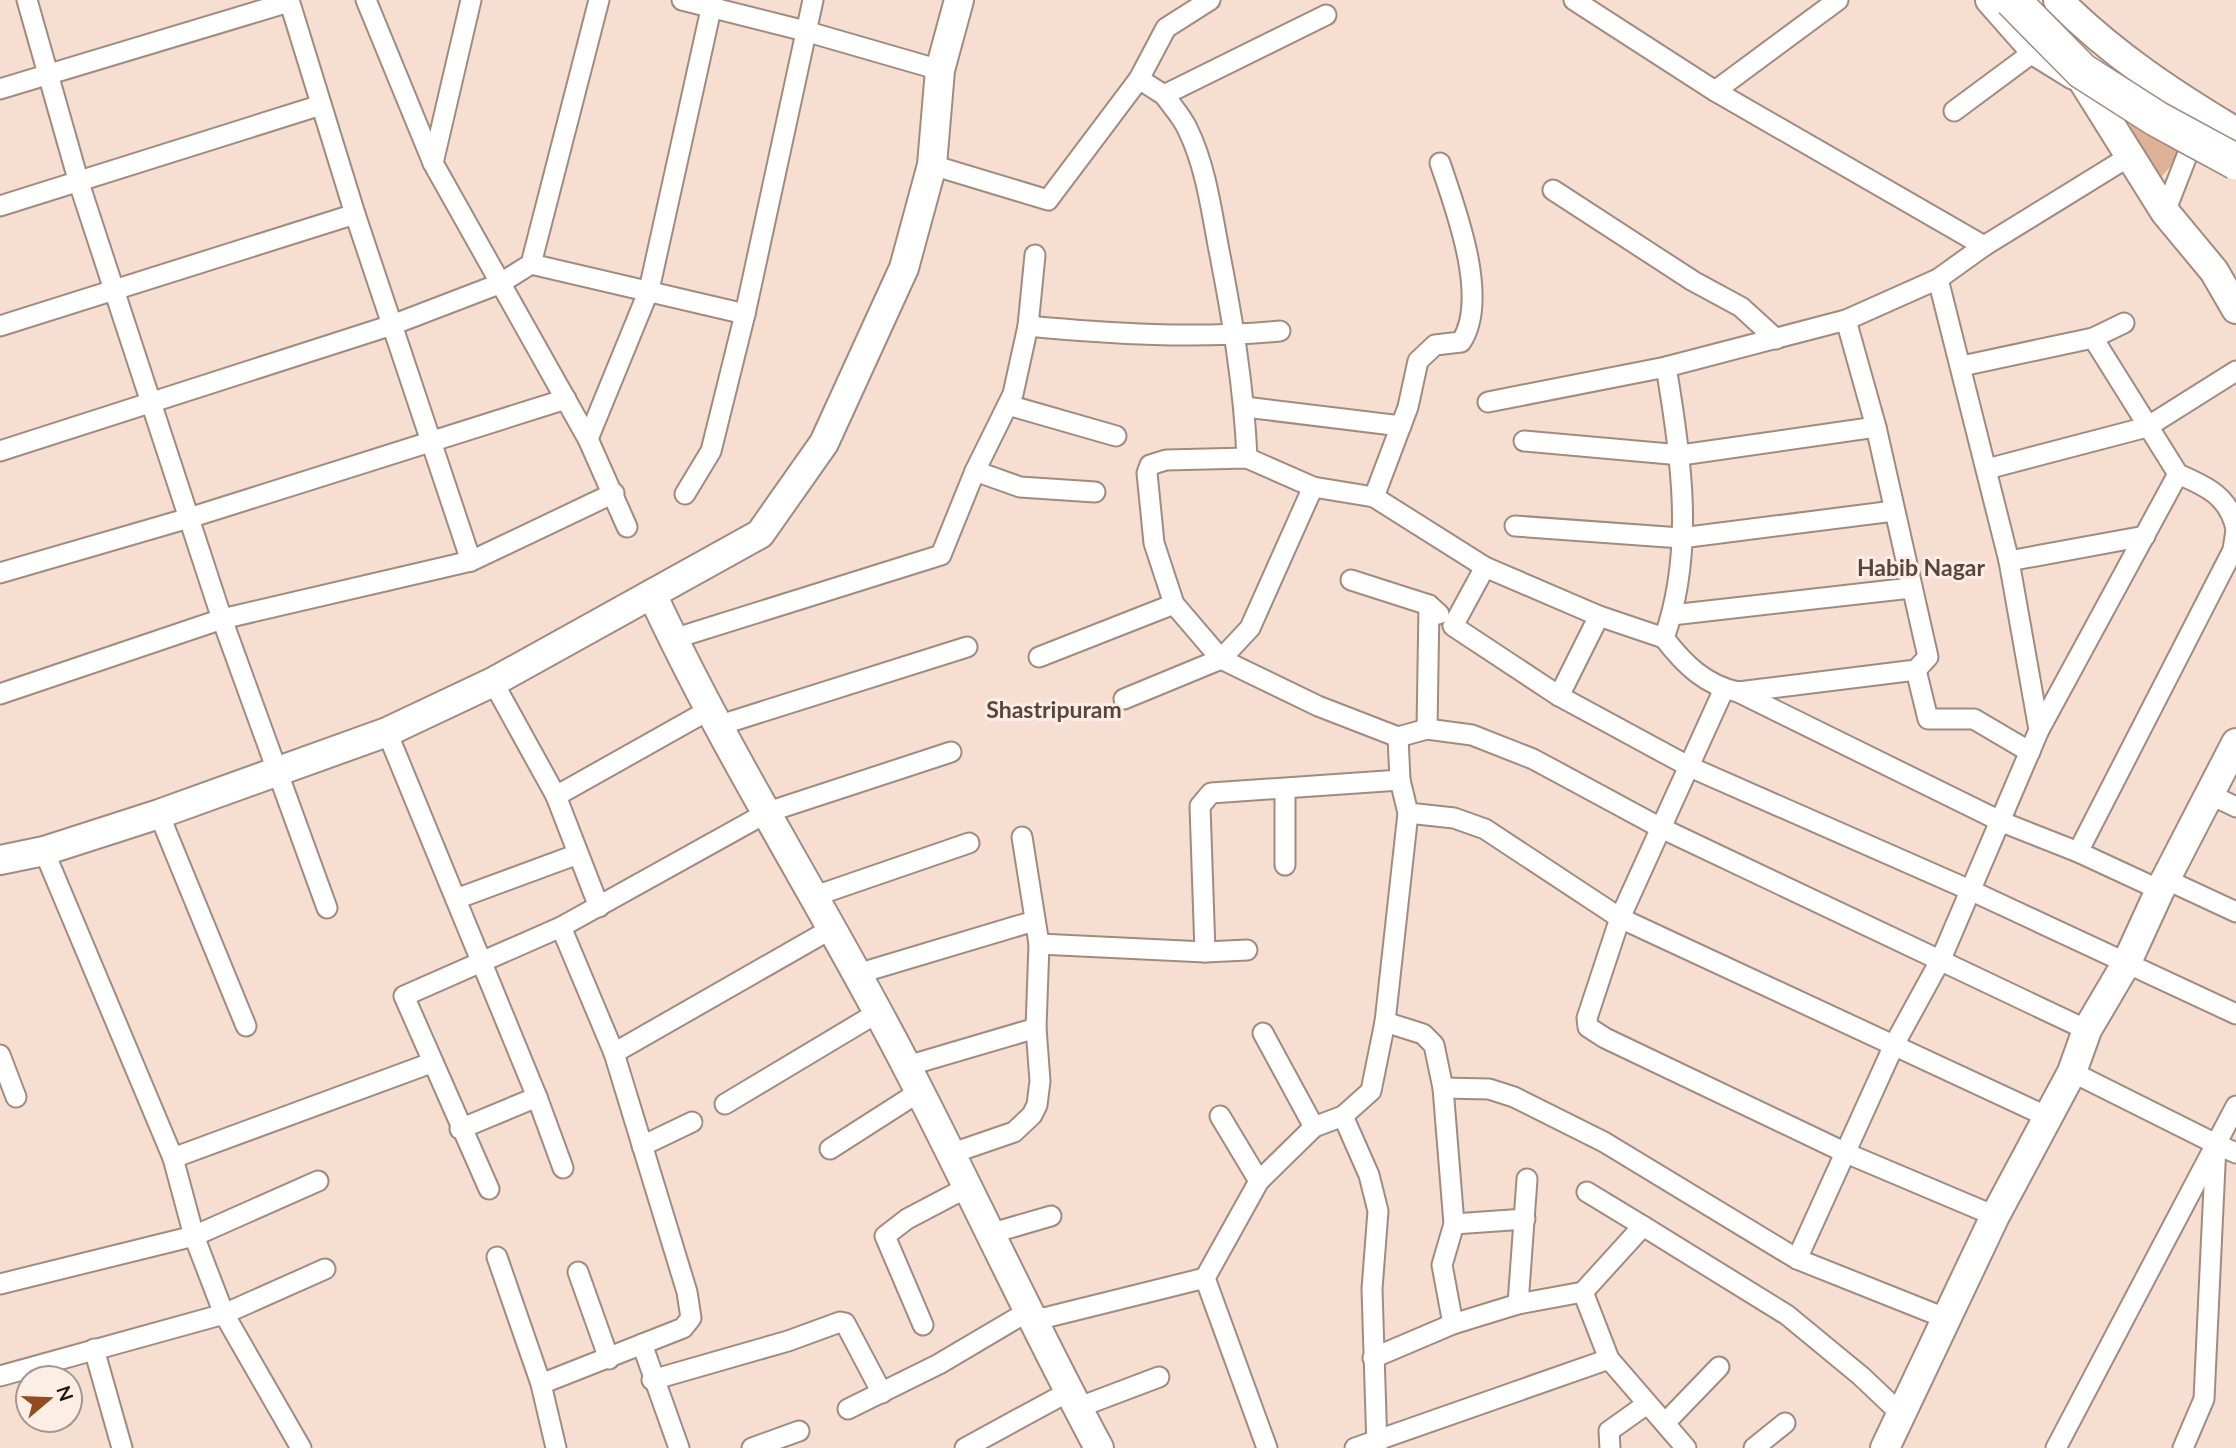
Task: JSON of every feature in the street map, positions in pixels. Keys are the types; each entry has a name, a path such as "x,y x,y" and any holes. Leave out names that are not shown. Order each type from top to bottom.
{"highway":[{"path":"2012,0 2082,71 2157,119 2236,162"},
{"path":"2038,0 2101,65 2190,127 2236,151"}],"street":[{"path":"27,0 50,73 79,183 222,620 275,772 327,908"},
{"path":"366,0 433,163 588,439 627,527"},
{"path":"433,163 471,0"},
{"path":"0,451 392,325 499,284 531,264 599,0"},
{"path":"682,0 712,3 940,70"},
{"path":"685,494 711,451 745,314 813,0"},
{"path":"0,860 44,851 159,814 387,733 493,682 760,534 824,443 904,268 932,165 940,70 959,0"},
{"path":"932,165 1048,200 1139,79 1166,28 1210,0"},
{"path":"1715,91 1838,0"},
{"path":"1990,0 2035,51 2189,151 2236,170"},
{"path":"2058,0 2105,45 2155,83 2236,132"},
{"path":"0,89 289,1 355,214 471,561"},
{"path":"588,439 649,290 712,3"},
{"path":"1588,3 1715,91 1984,246"},
{"path":"1164,95 1326,15"},
{"path":"1954,111 2035,51"},
{"path":"1139,79 1164,95 1188,128 1199,159 1235,335 1245,407 1247,458"},
{"path":"2083,81 2165,212 2214,271 2236,309"},
{"path":"0,206 321,104"},
{"path":"2165,212 2204,113"},
{"path":"1489,402 1666,367 1846,320 1938,279 1984,246 2130,156"},
{"path":"1374,497 1401,426 1418,360 1435,345 1461,342 1467,333 1472,308 1467,244 1440,163"},
{"path":"1553,190 1693,281 1741,307 1776,338"},
{"path":"0,326 355,214"},
{"path":"673,639 941,555 975,471 1008,405 1028,326 1035,255"},
{"path":"531,264 745,314"},
{"path":"1938,279 2009,561 2039,730"},
{"path":"1731,690 1916,670 1928,657 1876,427 1846,320"},
{"path":"1962,366 2093,338 2124,323"},
{"path":"1028,326 1127,336 1235,335 1280,331"},
{"path":"2078,852 2233,550 2236,529 2233,514 2224,500 2207,487 2178,474 2093,338"},
{"path":"1664,638 1672,615 1681,538 1681,455 1666,367"},
{"path":"1987,470 2147,427 2236,371"},
{"path":"0,573 189,519 566,399"},
{"path":"1008,405 1116,436"},
{"path":"1245,407 1401,426"},
{"path":"1524,441 1681,455 1876,427"},
{"path":"2087,1030 1659,827 1533,759 1472,735 1427,729 1398,737 1318,706 1221,659 1174,604 1154,543 1147,472 1150,465 1166,460 1247,458 1312,487 1374,497 1485,567 1599,616 1664,638 1684,665 2002,822 2236,912"},
{"path":"975,471 1020,487 1095,492"},
{"path":"1797,1259 1895,1043 1941,960 2039,730 2178,474"},
{"path":"1125,699 1221,659 1250,628 1312,487"},
{"path":"0,694 222,620 471,561 614,493"},
{"path":"1515,526 1681,538 1894,511"},
{"path":"2009,561 2145,537"},
{"path":"1453,626 1485,567"},
{"path":"1351,580 1429,605 1453,626 1559,696 1690,767 2234,1009"},
{"path":"1672,615 1911,588"},
{"path":"652,594 713,718 816,896 831,929 906,1066 1098,1448"},
{"path":"1039,657 1174,604"},
{"path":"1427,729 1429,605"},
{"path":"1559,696 1599,616"},
{"path":"556,796 713,718 967,647"},
{"path":"1916,670 1927,719 1975,719 2030,752"},
{"path":"493,682 556,796 599,907"},
{"path":"1731,690 1659,827 1620,918 1587,1018 1588,1027 1605,1038 1846,1153 1995,1216"},
{"path":"387,733 537,1097 563,1168"},
{"path":"848,1409 1030,1316 1205,1278 1259,1181 1314,1127 1343,1116 1371,1091 1385,1022 1408,813 1400,780 1398,737"},
{"path":"1885,1448 1899,1412 1995,1216 2072,1072 2087,1030 2127,962 2236,743"},
{"path":"489,1189 460,1129 404,996 561,927 768,813 951,752"},
{"path":"1205,953 1200,806 1211,793 1400,780"},
{"path":"1285,789 1285,865"},
{"path":"2209,793 2236,807"},
{"path":"1408,813 1454,818 1485,829 1620,918 2048,1116"},
{"path":"159,814 246,1026"},
{"path":"950,1154 1014,1132 1032,1115 1040,1081 1036,1028 1039,944 1022,837"},
{"path":"816,896 969,843"},
{"path":"44,851 173,1158 194,1236 225,1314 300,1448"},
{"path":"456,899 578,854"},
{"path":"857,974 1034,921"},
{"path":"541,1384 682,1328 691,1318 687,1292 614,1053 561,927"},
{"path":"614,1053 831,929"},
{"path":"1039,944 1205,953 1247,950"},
{"path":"726,1104 877,1013"},
{"path":"1385,1022 1423,1034 1434,1045 1443,1088 1454,1224 1442,1265 1453,1324"},
{"path":"906,1066 1036,1028"},
{"path":"1263,1033 1314,1127"},
{"path":"0,1055 16,1097"},
{"path":"173,1158 432,1063"},
{"path":"2072,1072 2236,1153"},
{"path":"1443,1088 1489,1088 1514,1097 1604,1142 1797,1259 1945,1318"},
{"path":"830,1149 919,1092"},
{"path":"460,1129 537,1097"},
{"path":"2056,1448 2236,1106"},
{"path":"1220,1116 1259,1181"},
{"path":"1343,1116 1369,1175 1378,1211 1372,1289 1376,1445"},
{"path":"642,1146 692,1122"},
{"path":"2183,1448 2204,1399 2216,1144"},
{"path":"1518,1304 1527,1180"},
{"path":"0,1284 194,1236 318,1181"},
{"path":"923,1325 885,1236 907,1219 966,1188"},
{"path":"1587,1192 1787,1315 1861,1376 1899,1412"},
{"path":"989,1234 1051,1216"},
{"path":"1454,1224 1525,1219"},
{"path":"1373,1357 1453,1324 1518,1304 1583,1292 1643,1226"},
{"path":"497,1257 541,1384 556,1448"},
{"path":"0,1376 225,1314 325,1269"},
{"path":"579,1272 609,1359"},
{"path":"1205,1278 1267,1448"},
{"path":"1583,1292 1609,1359 1686,1448"},
{"path":"652,1380 845,1322 882,1392"},
{"path":"642,1344 652,1380 679,1448"},
{"path":"94,1349 122,1448"},
{"path":"1355,1448 1376,1445 1609,1359"},
{"path":"1665,1423 1719,1367"},
{"path":"965,1448 1073,1400 1159,1377"},
{"path":"1610,1448 1609,1431 1647,1404"},
{"path":"1754,1448 1785,1423"},
{"path":"752,1448 799,1432"}],"shaded area":[{"path":"2111,89 2187,146 2159,180"}],"district":[{"name":"Habib Nagar","path":"1921,568"},
{"name":"Shastripuram","path":"1054,710"}]}
